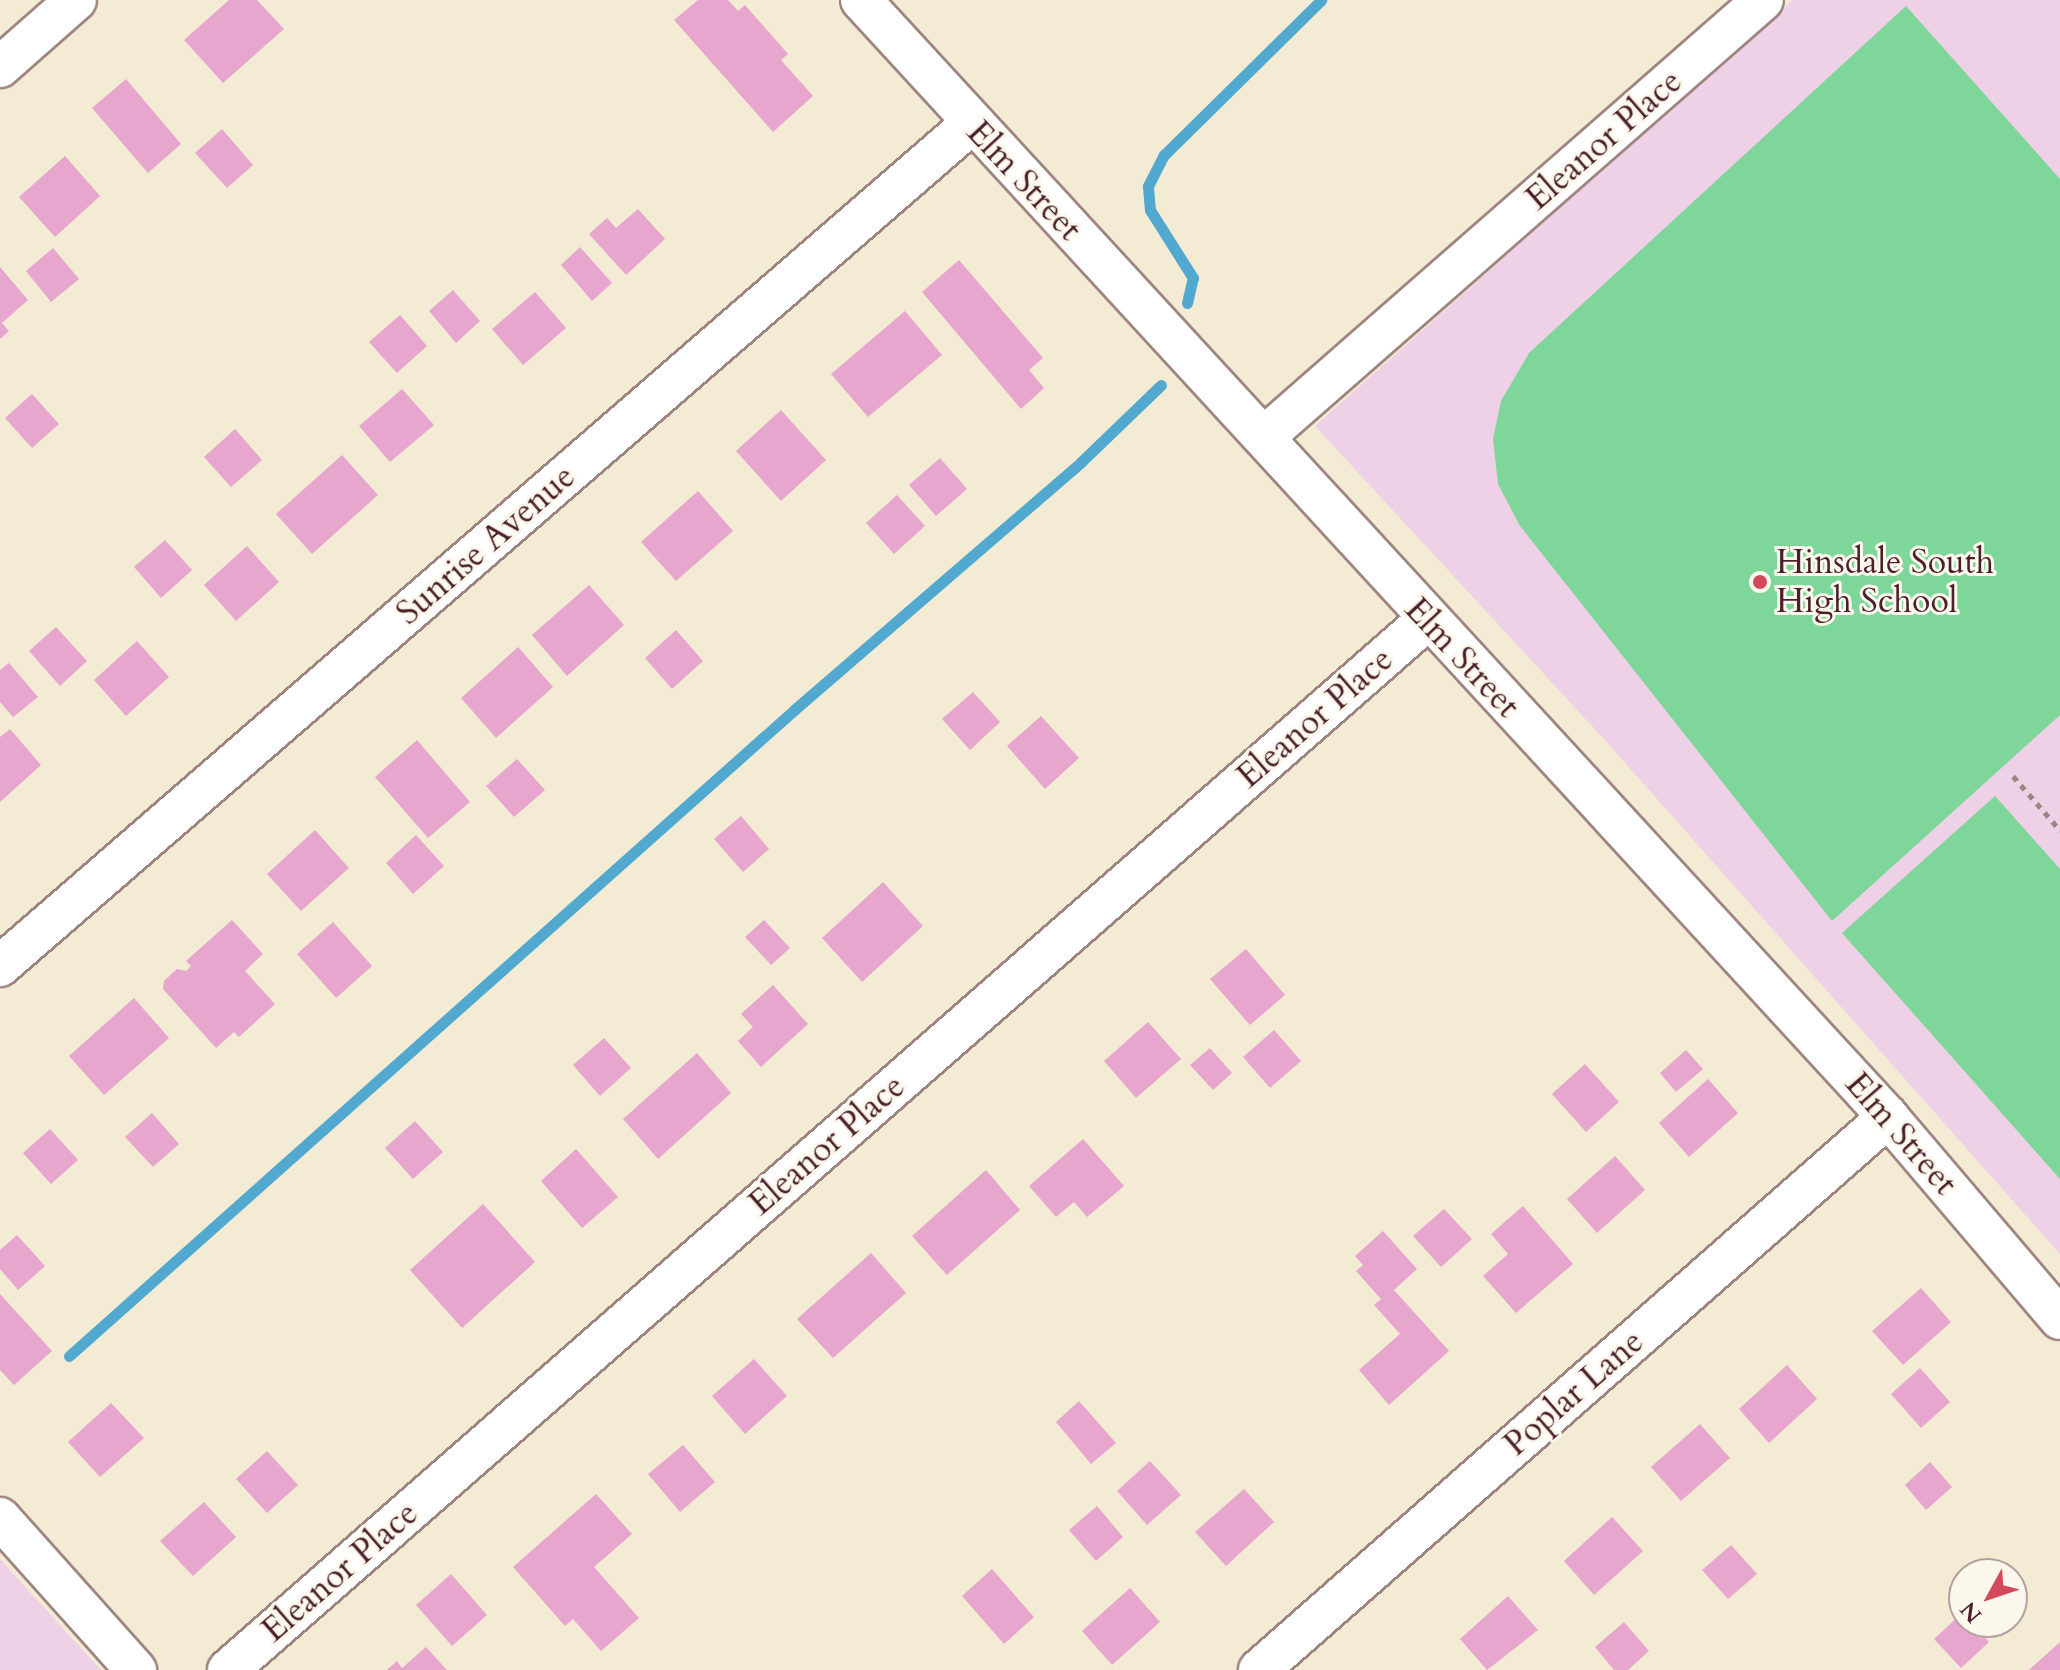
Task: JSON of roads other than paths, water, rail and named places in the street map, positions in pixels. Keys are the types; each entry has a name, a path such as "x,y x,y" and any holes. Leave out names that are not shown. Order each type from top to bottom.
{"street":[{"path":"0,67 76,0"},
{"name":"Elm Street","path":"861,0 971,124 1264,437 1427,620 1888,1117 2060,1319"},
{"name":"Eleanor Place","path":"1264,437 1763,0"},
{"name":"Sunrise Avenue","path":"0,966 971,124"},
{"name":"Eleanor Place","path":"228,1670 1427,620"},
{"name":"Poplar Lane","path":"1259,1670 1888,1117"},
{"path":"0,1518 136,1670"}],"waterway":[{"path":"1187,303 1193,278 1150,210 1148,186 1164,155 1321,0"},
{"path":"69,1356 794,710 1081,462 1161,385"}],"place":[{"name":"Hinsdale South High School","path":"1760,582"}]}
